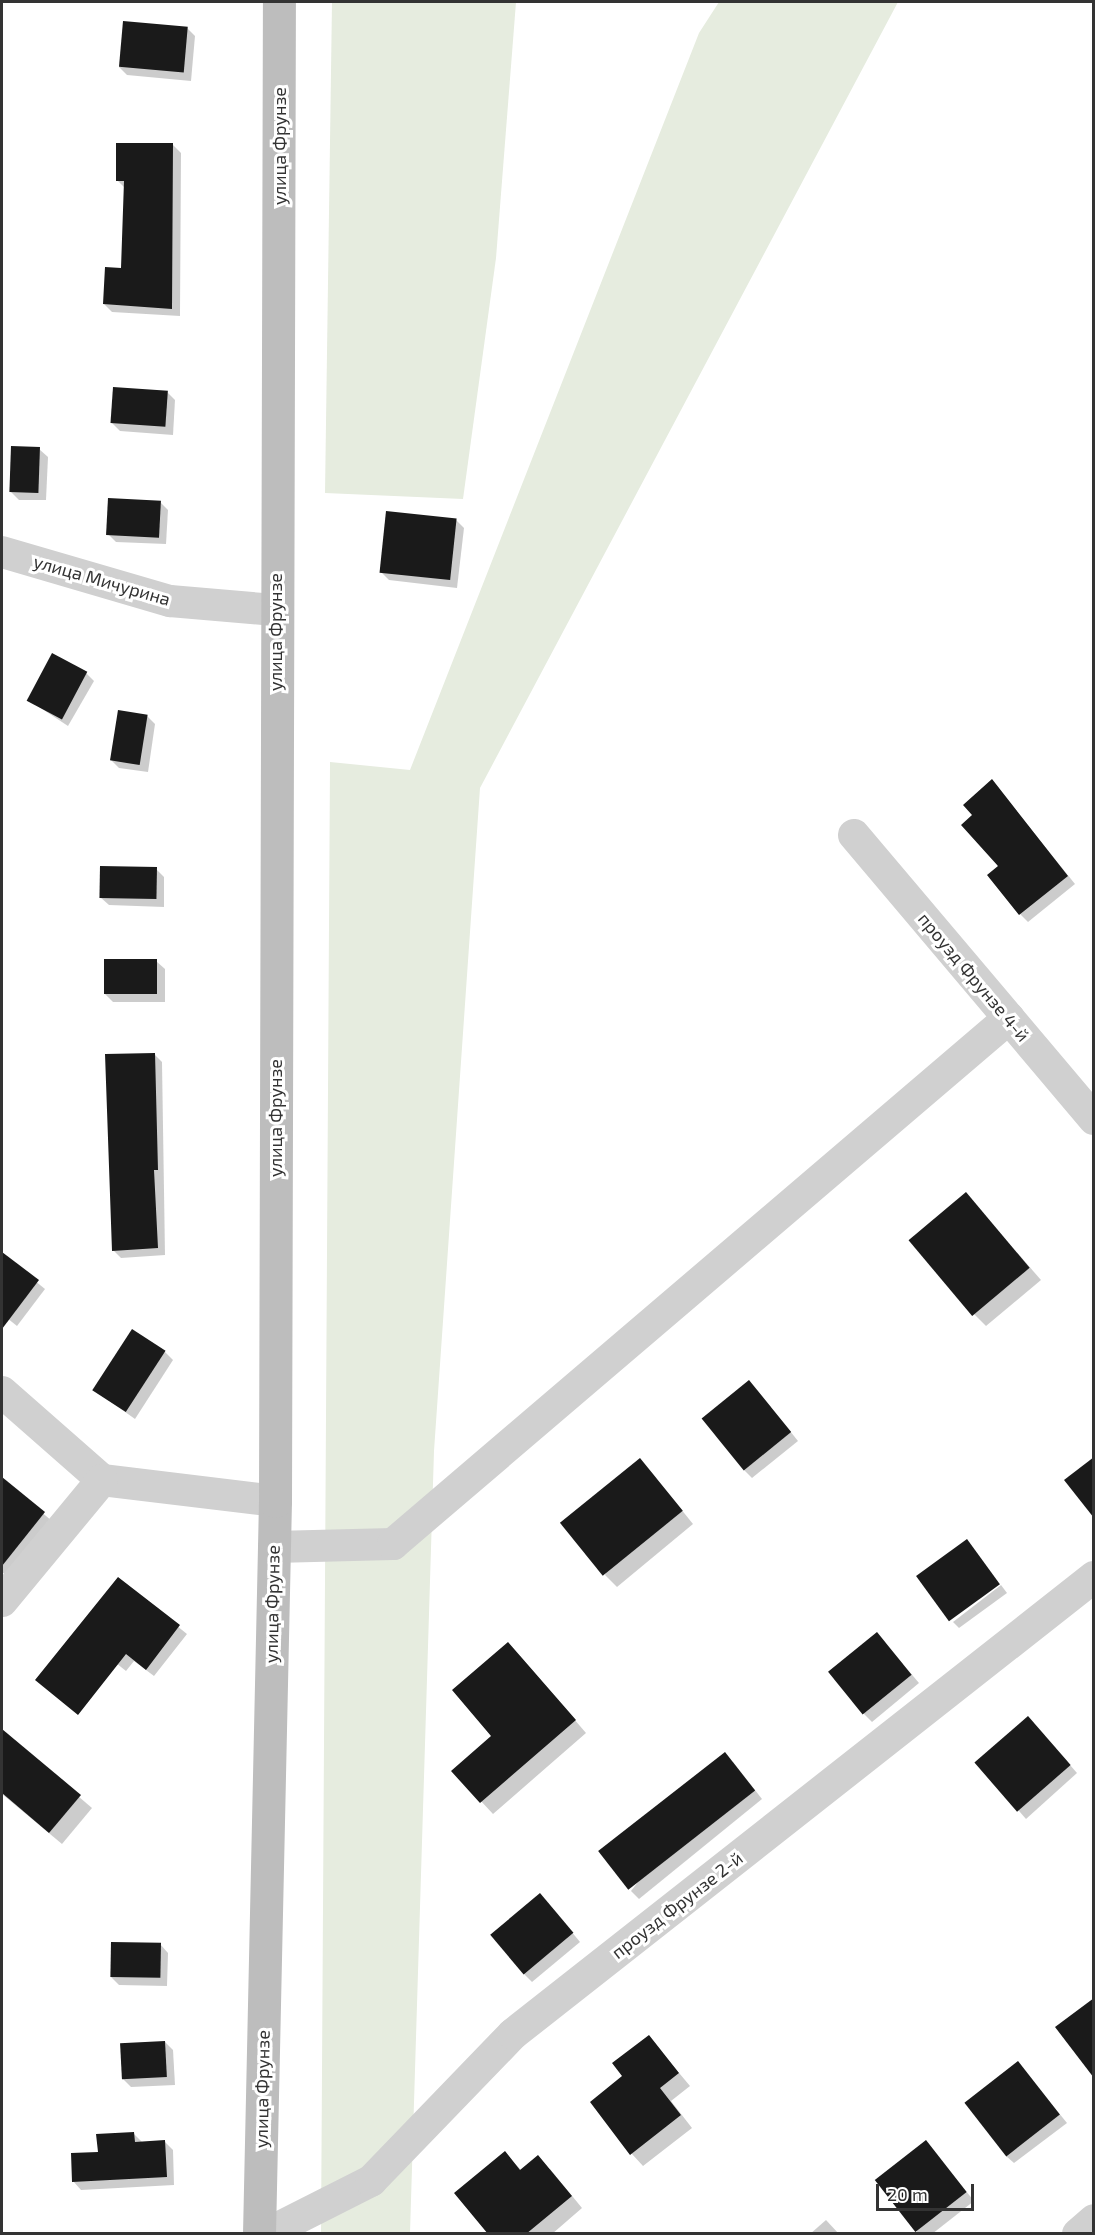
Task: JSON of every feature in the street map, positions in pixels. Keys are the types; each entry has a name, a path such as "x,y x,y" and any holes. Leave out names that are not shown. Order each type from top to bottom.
{"street":[{"name":"улица Фрунзе","path":"259,2234 275,1501 275,610 279,2"},
{"name":"улица Мичурина","path":"2,552 170,601 275,610"},
{"name":"проузд Фрунзе 4-й","path":"854,835 1094,1119"},
{"path":"274,1547 393,1544 1008,1018"},
{"path":"2,1392 102,1480 275,1501"},
{"path":"2,1601 102,1480"},
{"name":"проузд Фрунзе 2-й","path":"266,2234 371,2181 513,2034 1094,1577"},
{"path":"1078,2234 1094,2220"}],"shaded area":[{"path":"332,2 516,2 496,258 463,499 325,493"},
{"path":"719,2 898,2 480,788 434,1451 410,2233 321,2234 330,762 410,770 699,33"}],"building":[{"path":"123,21 188,27 184,72 119,67"},
{"path":"116,143 173,143 172,309 103,304 105,267 121,268 124,181 116,181"},
{"path":"113,387 168,391 165,427 110,423"},
{"path":"11,446 40,447 38,493 9,492"},
{"path":"108,498 161,501 159,538 106,535"},
{"path":"386,511 457,518 450,580 380,573"},
{"path":"52,653 87,672 62,719 27,701"},
{"path":"118,710 148,715 140,765 110,760"},
{"path":"992,779 1068,876 1019,915 987,875 998,866 961,825 972,815 963,805"},
{"path":"100,866 157,867 156,899 99,898"},
{"path":"104,959 157,959 157,994 104,994"},
{"path":"155,1053 158,1170 154,1170 158,1248 112,1251 105,1054"},
{"path":"966,1192 1030,1268 972,1316 909,1240"},
{"path":"2,1252 39,1280 2,1329"},
{"path":"132,1329 166,1351 126,1412 92,1390"},
{"path":"749,1380 791,1432 744,1470 702,1418"},
{"path":"1094,1457 1094,1518 1064,1480"},
{"path":"640,1458 683,1511 603,1576 560,1523"},
{"path":"2,1477 45,1512 2,1566"},
{"path":"967,1539 1000,1584 949,1621 916,1576"},
{"path":"118,1577 180,1625 146,1670 126,1654 78,1715 35,1680"},
{"path":"877,1632 912,1675 863,1714 828,1672"},
{"path":"508,1642 576,1720 480,1803 451,1771 491,1736 452,1690"},
{"path":"1028,1716 1071,1765 1017,1812 974,1763"},
{"path":"2,1729 81,1795 49,1833 2,1793"},
{"path":"725,1752 755,1791 628,1890 598,1851"},
{"path":"540,1893 573,1933 524,1975 490,1935"},
{"path":"111,1942 161,1943 160,1978 110,1977"},
{"path":"1094,1998 1094,2078 1055,2027"},
{"path":"649,2035 679,2073 660,2088 681,2115 630,2155 590,2102 622,2076 612,2063"},
{"path":"165,2041 167,2077 122,2079 120,2043"},
{"path":"1018,2061 1060,2115 1006,2156 964,2103"},
{"path":"134,2132 135,2142 165,2140 167,2177 72,2182 71,2153 98,2152 96,2134"},
{"path":"926,2140 967,2192 915,2232 875,2180"},
{"path":"505,2151 520,2170 538,2155 572,2196 526,2234 488,2234 454,2193"}]}
